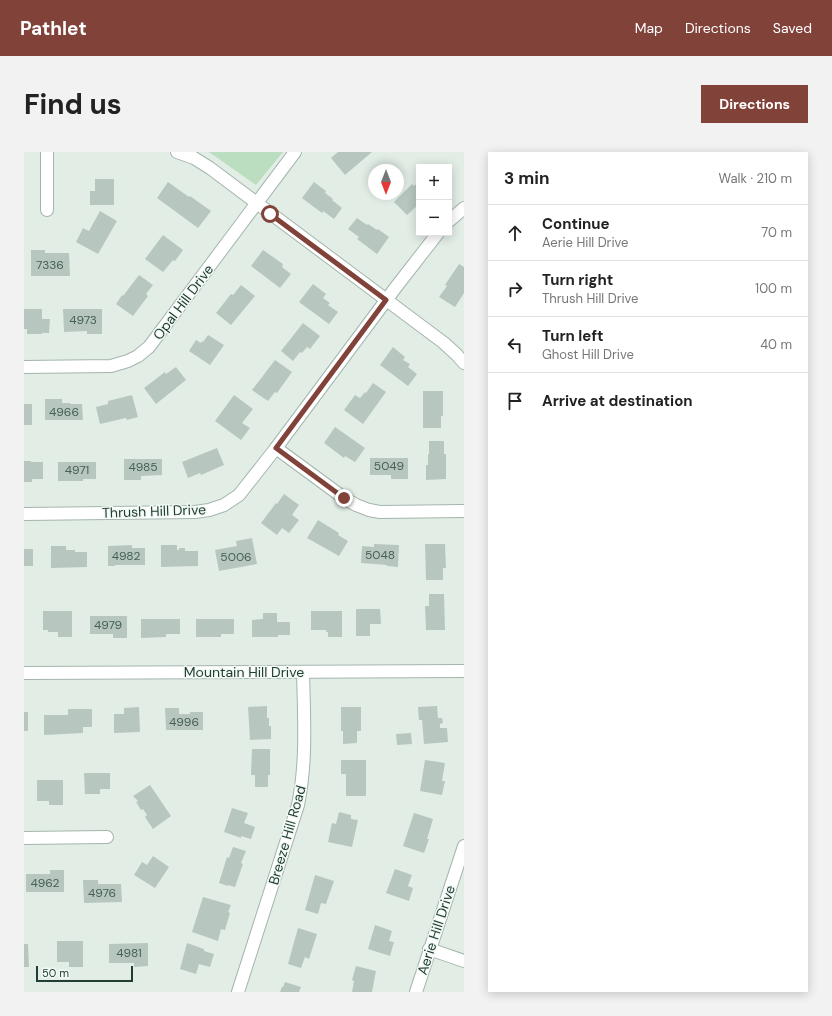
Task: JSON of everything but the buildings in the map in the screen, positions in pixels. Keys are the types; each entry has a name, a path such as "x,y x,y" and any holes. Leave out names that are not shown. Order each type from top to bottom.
{"street":[{"path":"46,152 47,210"},
{"path":"177,152 194,158 210,168 444,343 458,355 464,363"},
{"name":"Opal Hill Drive","path":"24,367 112,366 128,362 138,356 149,347 295,152"},
{"path":"452,219 464,208"},
{"name":"Thrush Hill Drive","path":"24,514 195,512 209,510 224,505 239,495 436,236"},
{"path":"276,448 344,498 369,510 380,512 464,512"},
{"name":"Mountain Hill Drive","path":"24,674 464,671"},
{"name":"Breeze Hill Road","path":"238,992 298,805 304,774 303,672"},
{"path":"24,838 107,838"},
{"name":"Aerie Hill Drive","path":"416,992 464,846"},
{"path":"429,950 464,961"}],"green space":[{"path":"209,152 283,152 256,185"}],"route":[{"path":"270,214 386,300 276,448 344,498"}]}
